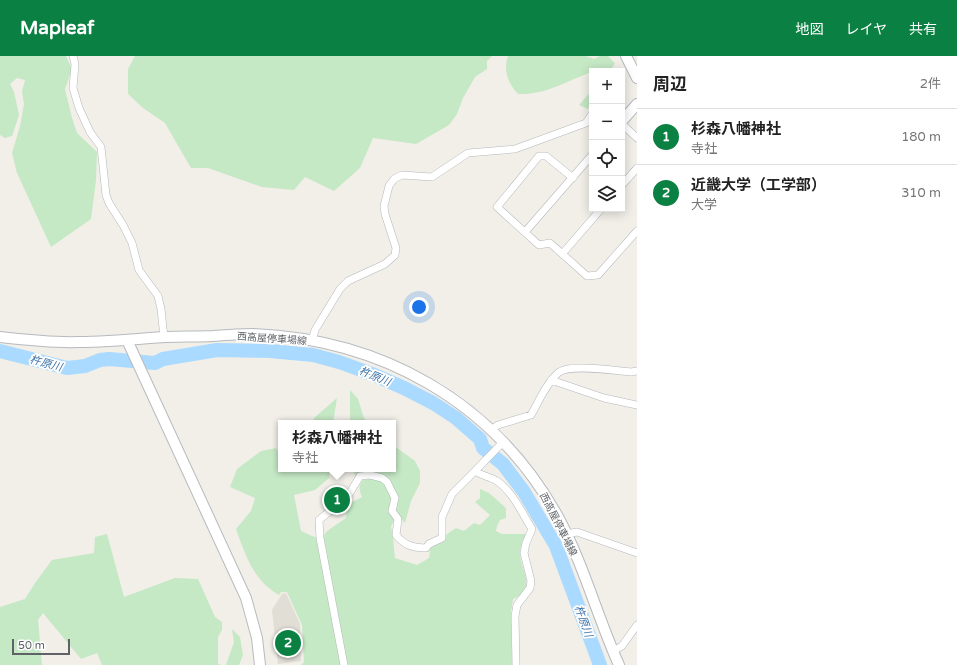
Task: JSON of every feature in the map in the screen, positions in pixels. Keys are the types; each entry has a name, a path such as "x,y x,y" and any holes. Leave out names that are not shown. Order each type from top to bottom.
{"main road":[{"path":"626,56 637,78"},
{"path":"625,117 637,104"},
{"name":"西高屋停車場線","path":"0,337 34,341 79,342 251,334 295,338 330,344 365,354 400,368 432,385 462,406 491,430 521,462 541,488 558,517 577,558 619,665"},
{"path":"127,340 246,598 257,638 260,665"}],"street":[{"path":"73,56 75,64 73,88 79,108 90,132 101,147 106,195 132,243 139,270 158,296 164,338"},
{"path":"312,341 315,330 340,289 348,281 385,264 395,255 396,248 385,214 384,206 389,186 394,179 402,175 432,177 468,153 515,149 586,123 589,118"},
{"path":"625,127 637,138"},
{"path":"573,178 546,156 539,156 497,207 539,245 550,243 588,276 598,275 637,231"},
{"path":"525,232 589,159"},
{"path":"625,182 636,171"},
{"path":"562,252 598,212"},
{"path":"491,430 498,425 531,415 551,380 559,372 568,368 588,368 632,372 637,371"},
{"path":"551,380 604,398 637,405"},
{"path":"344,665 320,538 319,520 330,511 342,506 360,476 370,475 382,478 387,482 395,498 392,511 398,518 396,535 407,545 417,548 426,548 429,544 442,538 442,517 452,494 503,442"},
{"path":"475,471 481,475 496,480 507,488 532,529 526,543 524,553 531,581 530,588 517,605 514,616 516,665"},
{"path":"566,534 577,532 637,553"},
{"path":"613,652 622,646 637,625"}],"shaded area":[{"path":"286,593 300,624 301,661 278,664 272,610 282,594"}],"green space":[{"path":"0,56 66,56 72,69 65,89 72,118 77,133 97,152 96,180 91,219 51,247 17,173 12,153 20,126 24,104 22,91 25,80 17,78 10,84 14,92 19,115 12,136 5,138 0,135"},
{"path":"135,56 492,56 487,61 487,69 475,77 463,98 457,114 449,125 416,144 373,138 360,168 334,191 305,177 294,190 262,187 208,168 191,168 165,123 143,108 128,94 128,69"},
{"path":"508,56 586,56 594,59 600,56 608,56 615,63 612,68 589,68 589,73 546,90 528,94 518,94 507,76"},
{"path":"589,93 588,109 579,105"},
{"path":"350,390 358,399 366,420 350,420"},
{"path":"337,398 333,420 314,420"},
{"path":"396,447 415,461 420,471 420,483 411,501 405,523 394,511 389,483 370,472 396,472"},
{"path":"276,448 278,451 278,472 330,472 329,478 315,490 294,495 301,531 318,538 343,665 301,665 304,662 302,625 287,592 281,592 279,595 270,589 257,575 247,558 236,529 251,511 255,498 230,487 237,469 261,451"},
{"path":"353,472 361,472 356,476"},
{"path":"377,479 387,486 393,499 395,519 391,526 395,558 417,565 429,558 431,545 456,528 464,531 474,523 480,525 490,515 475,502 480,498 480,489 489,493 506,508 506,518 500,520 496,531 502,534 526,534 521,545 520,552 520,558 526,578 525,590 521,595 513,599 511,612 512,665 347,665 322,538 327,531 346,518 347,505 362,497 360,484 363,480"},
{"path":"107,534 124,597 175,578 198,579 215,617 222,622 222,630 218,637 218,664 222,665 102,665 97,653 81,659 43,613 38,620 42,665 0,665 0,607 25,599 52,560 94,553 95,537"},
{"path":"232,629 240,637 243,655 239,665 226,665 234,642"}],"waterway":[{"name":"杵原川","path":"0,351 67,368 85,366 100,360 109,359 155,363 163,359 217,350 270,351 313,355 339,362 372,374 433,403 456,418 480,439 483,448 503,464 524,492 556,546 600,665"}],"place":[{"name":"杉森八幡神社","path":"337,500"},
{"name":"近畿大学（工学部）","path":"288,643"}]}
